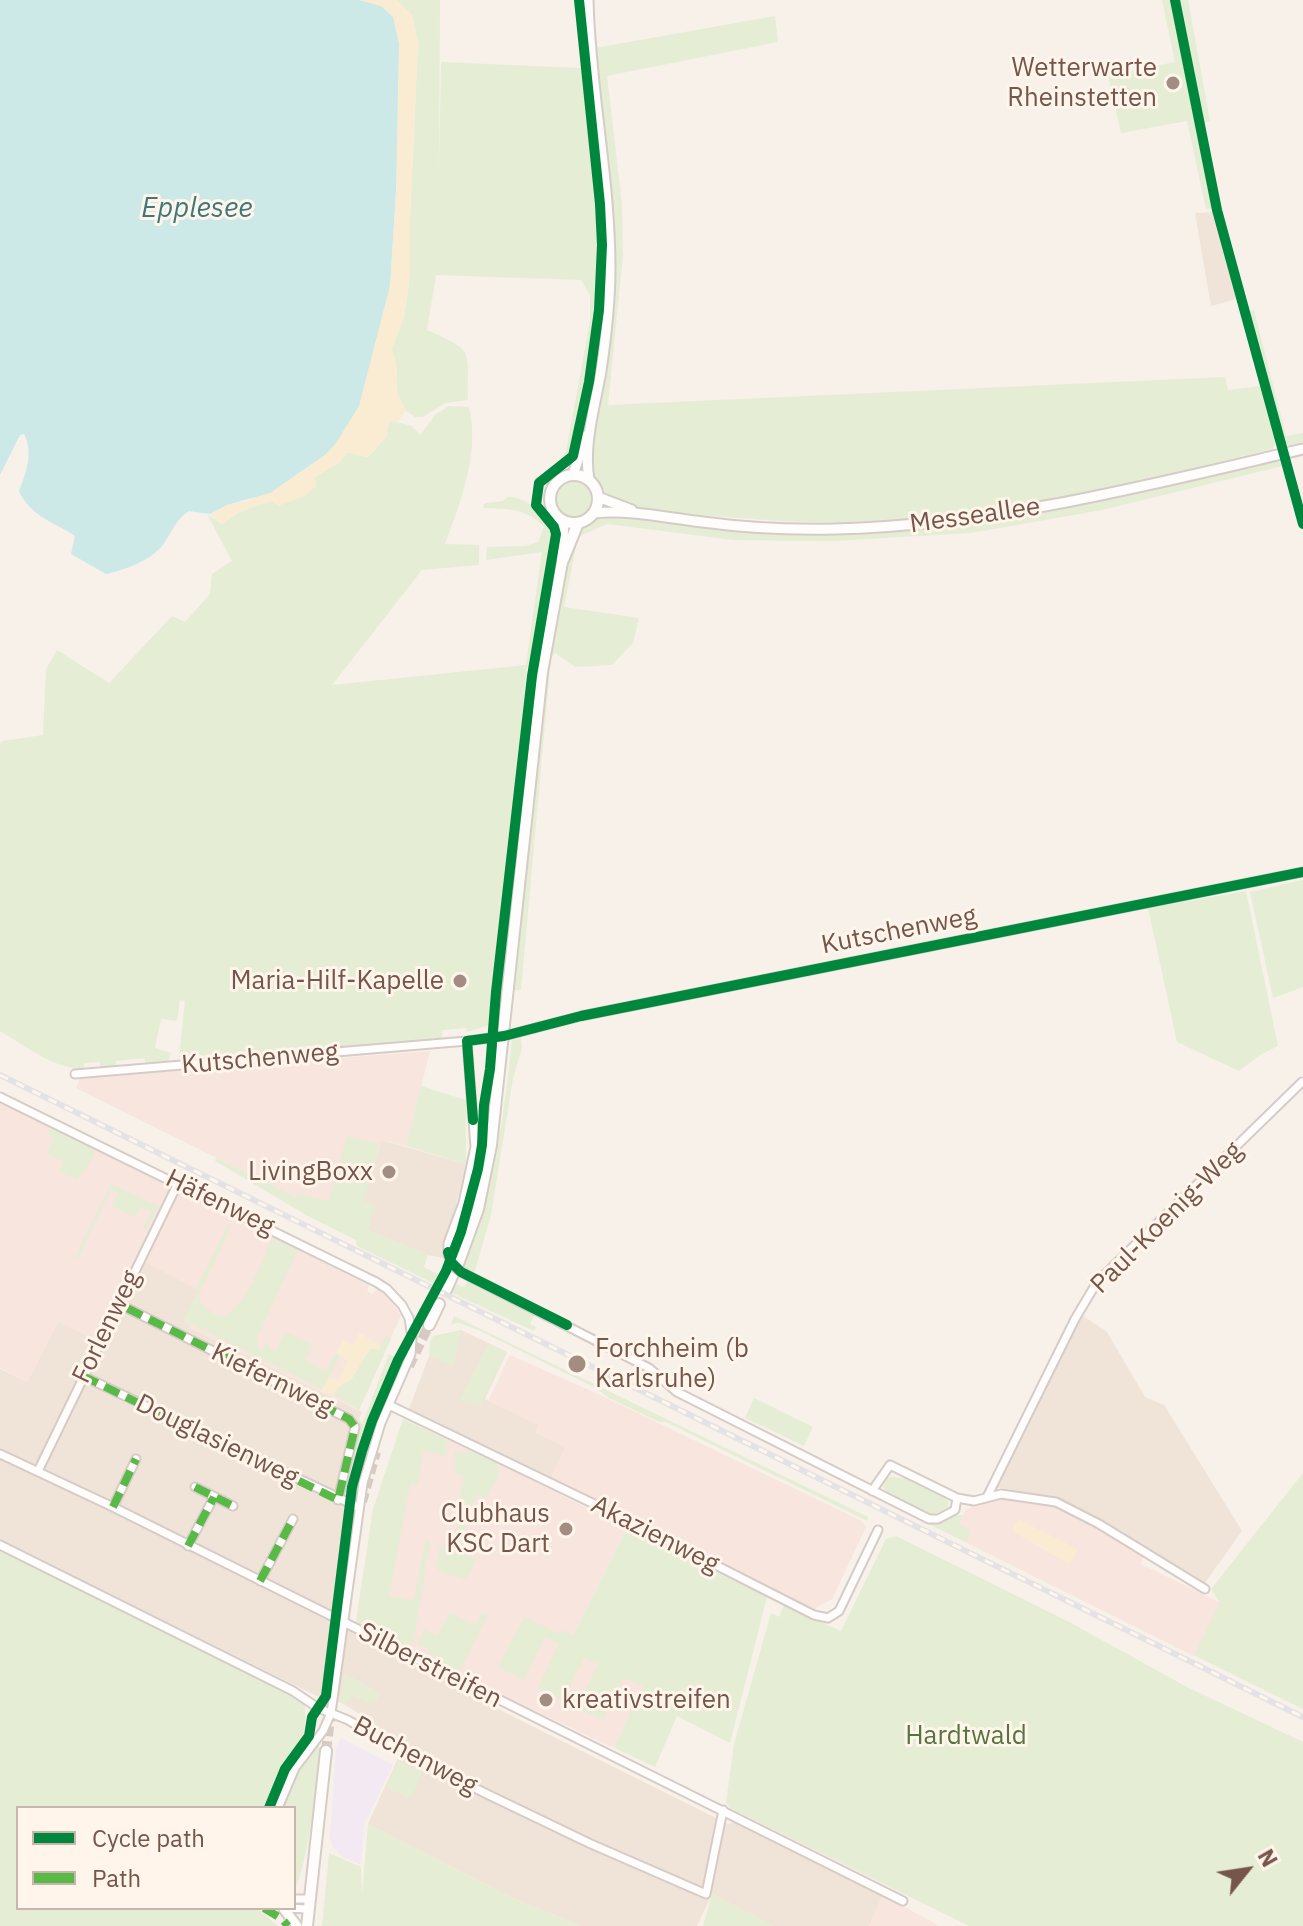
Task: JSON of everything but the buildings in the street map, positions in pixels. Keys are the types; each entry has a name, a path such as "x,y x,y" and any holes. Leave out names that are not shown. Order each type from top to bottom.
{"main road":[{"path":"446,1290 457,1270 485,1178 504,1036 542,672 562,562 563,528 550,506 550,493 557,482 573,474 589,480 598,497 594,513 578,523 562,562"},
{"path":"560,519 578,523"},
{"path":"429,1325 439,1304"},
{"path":"307,1926 326,1751"}],"street":[{"path":"588,0 607,188 610,266 608,326 590,428 589,480"},
{"path":"573,474 590,428"},
{"name":"Messeallee","path":"594,513 642,514 763,528 817,530 950,522 1071,501 1303,449"},
{"name":"Messeallee","path":"598,497 642,514"},
{"name":"Kutschenweg","path":"75,1074 492,1038 581,1016 1303,872"},
{"path":"467,1041 475,1147 472,1169 448,1243 448,1255 457,1270 649,1368 677,1392 929,1519 938,1519 955,1510 957,1498"},
{"name":"Paul-Koenig-Weg","path":"987,1497 1075,1319 1097,1282 1302,1082"},
{"name":"Häfenweg","path":"0,1097 321,1253 387,1289 409,1318 412,1338 411,1354 389,1405"},
{"name":"Forlenweg","path":"38,1471 178,1183"},
{"name":"Kiefernweg","path":"119,1304 349,1419 355,1427 338,1500"},
{"name":"Douglasienweg","path":"83,1376 354,1506"},
{"path":"279,1806 295,1768 328,1724 343,1622 354,1506 389,1405"},
{"name":"Akazienweg","path":"389,1405 621,1517 772,1595 826,1618 835,1616 839,1611 878,1530"},
{"name":"Silberstreifen","path":"0,1454 113,1507 903,1901"},
{"path":"113,1507 136,1459"},
{"path":"872,1491 890,1465 957,1498 974,1501 1001,1494 1056,1502 1077,1511 1205,1589"},
{"path":"195,1487 233,1506"},
{"path":"188,1546 214,1497"},
{"path":"260,1581 293,1519"},
{"name":"Buchenweg","path":"0,1545 491,1796 600,1849 706,1894 723,1810"},
{"path":"296,1900 309,1904"},
{"path":"296,1906 309,1904"}],"shaded area":[{"path":"1214,212 1236,299 1211,306 1195,213"},
{"path":"430,1051 406,1146 381,1140 364,1201 376,1205 358,1228 76,1088 80,1079 96,1077"},
{"path":"0,1103 101,1150 369,1285 367,1291 372,1294 377,1289 386,1295 401,1315 359,1410 188,1327 190,1324 183,1320 199,1290 140,1259 100,1342 58,1322 27,1382 0,1368"},
{"path":"381,1140 466,1164 443,1258 367,1230 363,1201"},
{"path":"140,1259 199,1290 184,1321 190,1324 189,1327 362,1412 359,1419 362,1434 347,1485 351,1504 335,1607 336,1619 413,1658 466,1693 728,1824 734,1822 883,1895 869,1926 773,1926 712,1894 697,1926 580,1926 510,1897 368,1824 403,1747 368,1727 370,1720 340,1702 321,1698 0,1540 0,1369 27,1382 58,1322"},
{"path":"1082,1315 1107,1332 1145,1397 1164,1405 1242,1531 1204,1584 1125,1535 1055,1498 995,1487"},
{"path":"461,1330 507,1352 485,1399 539,1425 536,1433 566,1447 549,1482 409,1409 429,1356 444,1361"},
{"path":"510,1355 860,1520 866,1527 832,1599 814,1609 549,1482 566,1447 535,1433 539,1425 488,1401"},
{"path":"403,1419 627,1528 570,1643 647,1679 614,1748 458,1675 356,1622 373,1509"},
{"path":"1000,1499 1054,1505 1078,1514 1144,1553 1141,1564 1221,1603 1194,1656 941,1530 957,1527 966,1509"},
{"path":"341,1738 393,1765 364,1825 361,1865 343,1857 334,1849 330,1839 336,1748"},
{"path":"883,1895 939,1926 869,1926"}],"green space":[{"path":"396,0 440,0 439,173 441,62 581,68 598,233 595,332 571,453 567,460 537,479 533,479 556,464 566,452 590,321 590,295 581,280 436,275 427,330 454,343 466,354 468,400 445,403 423,417 415,417 406,411 397,394 392,349 404,317 410,276 418,43 412,15"},
{"path":"1162,0 1173,0 1215,208 1206,209 1187,121 1121,133 1108,75 1175,62"},
{"path":"1177,0 1188,0 1210,121 1203,123 1238,277 1200,121"},
{"path":"775,16 778,42 607,76 622,204 623,255 608,405 1225,377 1228,390 1261,386 1276,441 1273,449 1042,502 902,521 814,522 680,514 648,510 606,497 591,472 590,462 613,308 613,232 595,48"},
{"path":"1254,310 1286,436 1303,433 1303,442 1290,446 1283,442 1246,312"},
{"path":"449,406 469,407 472,442 467,477 445,544 479,545 479,565 422,570 332,685 526,665 542,552 486,560 487,547 525,546 538,542 544,527 524,513 484,508 483,505 508,497 516,498 539,513 551,532 530,666 527,667 490,1025 467,1032 466,1028 442,1030 442,1038 185,1061 179,1057 185,1001 180,1000 177,1021 161,1019 155,1048 171,1053 168,1062 146,1064 144,1058 116,1061 116,1066 100,1068 100,1062 84,1063 84,1069 51,1061 0,1031 0,744 43,735 46,669 57,650 109,683 172,616 185,622 210,594 212,574 232,561 207,514 222,524 239,512 272,500 279,506 315,477 340,462 347,452 368,457 386,437 389,420 412,426 420,435 436,414"},
{"path":"1276,459 1283,466 1102,510 971,533 834,541 733,540 607,524 578,537 564,607 639,618 633,643 612,665 575,667 555,653 551,658 521,990 515,990 552,641 571,543 588,522 602,516 624,515 723,530 799,535 931,528 989,521 1104,499"},
{"path":"574,479 588,485 594,499 588,513 574,519 560,513 554,499 560,485"},
{"path":"1303,880 1303,987 1273,998 1250,892"},
{"path":"1246,891 1278,1046 1239,1071 1177,1042 1148,908"},
{"path":"521,1038 522,1048 513,1078 491,1215 474,1274 463,1268 490,1185 512,1040"},
{"path":"421,1086 466,1100 466,1164 406,1146"},
{"path":"51,1127 92,1146 95,1152 78,1180 59,1171 64,1161 47,1154 54,1137 48,1134"},
{"path":"347,1136 379,1144 364,1201 376,1205 368,1230 428,1255 424,1267 441,1276 437,1285 357,1246 356,1240 306,1215 215,1161 217,1158 296,1197 298,1193 329,1201"},
{"path":"111,1184 162,1208 157,1209 146,1230 143,1229 151,1211 140,1207 135,1217 112,1206 118,1193 111,1189 78,1258 75,1257"},
{"path":"229,1223 232,1224 201,1290 199,1301 212,1313 222,1317 231,1312 246,1294 273,1237 298,1250 256,1339 259,1341 256,1347 262,1350 266,1344 275,1352 286,1332 312,1345 305,1360 326,1371 336,1353 340,1356 322,1389 183,1320"},
{"path":"467,1281 535,1314 530,1324 536,1327 534,1331 452,1293 456,1284 464,1287"},
{"path":"454,1316 868,1517 867,1521 666,1422 659,1422 609,1398 594,1387 478,1330 459,1323 451,1324"},
{"path":"461,1330 454,1366 429,1356 433,1336"},
{"path":"386,1336 391,1339 359,1410 334,1394 371,1349 379,1349"},
{"path":"488,1344 506,1352 480,1406 459,1400"},
{"path":"389,1354 397,1358 368,1426 350,1482 362,1424"},
{"path":"754,1398 813,1427 804,1446 745,1418"},
{"path":"403,1419 447,1440 446,1456 423,1451 418,1485 410,1484 389,1596 414,1600 426,1538 430,1543 413,1644 405,1649 356,1622 373,1509"},
{"path":"468,1450 498,1463 498,1477 487,1498 478,1494 471,1509 459,1503 464,1476 456,1474 454,1452 466,1453"},
{"path":"817,1469 924,1518 963,1515 959,1524 971,1531 966,1543"},
{"path":"1303,1473 1303,1709 1194,1655 1220,1603 1211,1589"},
{"path":"887,1478 932,1487 945,1497 948,1507 933,1515 889,1495 883,1487"},
{"path":"464,1511 471,1515 461,1536 469,1540 463,1553 476,1559 466,1580 439,1571 436,1566 440,1547 449,1548"},
{"path":"627,1528 767,1597 730,1743 677,1716 655,1767 614,1748 643,1686 624,1678 603,1720 577,1708 598,1664 584,1658 563,1700 538,1688 559,1644 545,1637 524,1680 498,1667 524,1617 560,1634 562,1630 573,1636"},
{"name":"Hardtwald","path":"896,1536 1071,1623 1187,1687 1303,1742 1303,1926 969,1926 730,1808 726,1803 734,1744 771,1613 779,1617 784,1605 841,1631 886,1539"},
{"path":"0,1549 291,1694 305,1706 305,1724 294,1754 267,1806 16,1806 16,1910 259,1910 278,1926 0,1926"},
{"path":"450,1613 475,1625 482,1613 488,1615 458,1675 431,1661 434,1655 428,1652 430,1649 417,1645 424,1630 437,1635"},
{"path":"344,1673 381,1693 374,1705 352,1696 345,1705 340,1702"},
{"path":"319,1744 308,1842 296,1886 296,1806 283,1806 293,1779"},
{"path":"398,1761 422,1773 411,1799 386,1787"},
{"path":"368,1824 510,1897 580,1926 322,1926 329,1853 361,1867 362,1894"},
{"path":"712,1894 773,1926 703,1926"}],"sand":[{"path":"359,0 396,0 412,15 418,43 410,276 404,317 392,349 397,394 406,411 397,423 389,420 386,437 367,457 347,452 340,462 315,477 316,486 305,496 278,506 272,501 240,511 222,524 210,514 283,484 314,464 359,406 390,286 396,191 399,43 393,17 381,6"},
{"path":"359,1333 381,1345 379,1349 370,1349 352,1379 338,1387 334,1394 321,1392 329,1377 338,1380 348,1361 336,1353 343,1340 353,1344"},
{"path":"1018,1519 1078,1549 1070,1565 1012,1531"}],"water":[{"name":"Epplesee","path":"0,0 359,0 381,6 393,17 399,43 396,191 390,286 359,406 325,455 270,493 227,505 210,514 189,511 151,556 106,574 71,554 75,536 43,518 24,500 19,491 29,456 24,434 20,435 0,475"}],"tunnel":[{"path":"409,1366 429,1325"},
{"path":"362,1502 376,1452"},
{"path":"326,1751 331,1711"}],"railway":[{"path":"0,1075 1303,1717"}],"marked path":[{"path":"83,1376 338,1500 355,1427 349,1419 119,1304"},
{"path":"113,1507 136,1459"},
{"path":"195,1487 233,1506"},
{"path":"188,1546 214,1497"},
{"path":"260,1581 293,1519"},
{"path":"267,1910 288,1926"}],"cycle path":[{"path":"270,1806 285,1769 309,1736 312,1717 326,1696 352,1487 362,1451 398,1360 446,1271 461,1232 478,1169 532,676 556,534 536,505 539,483 573,456 589,382 599,310 600,204 579,0"},
{"path":"1175,0 1217,210 1303,524"},
{"path":"473,1120 467,1041 504,1036 581,1016 1303,872"},
{"path":"448,1252 451,1262 461,1272 567,1325"}],"place":[{"name":"Wetterwarte Rheinstetten","path":"1173,83"},
{"name":"Maria-Hilf-Kapelle","path":"460,981"},
{"name":"LivingBoxx","path":"389,1172"},
{"name":"Forchheim (b Karlsruhe)","path":"577,1364"},
{"name":"Clubhaus KSC Dart","path":"566,1529"},
{"name":"kreativstreifen","path":"546,1700"}]}
